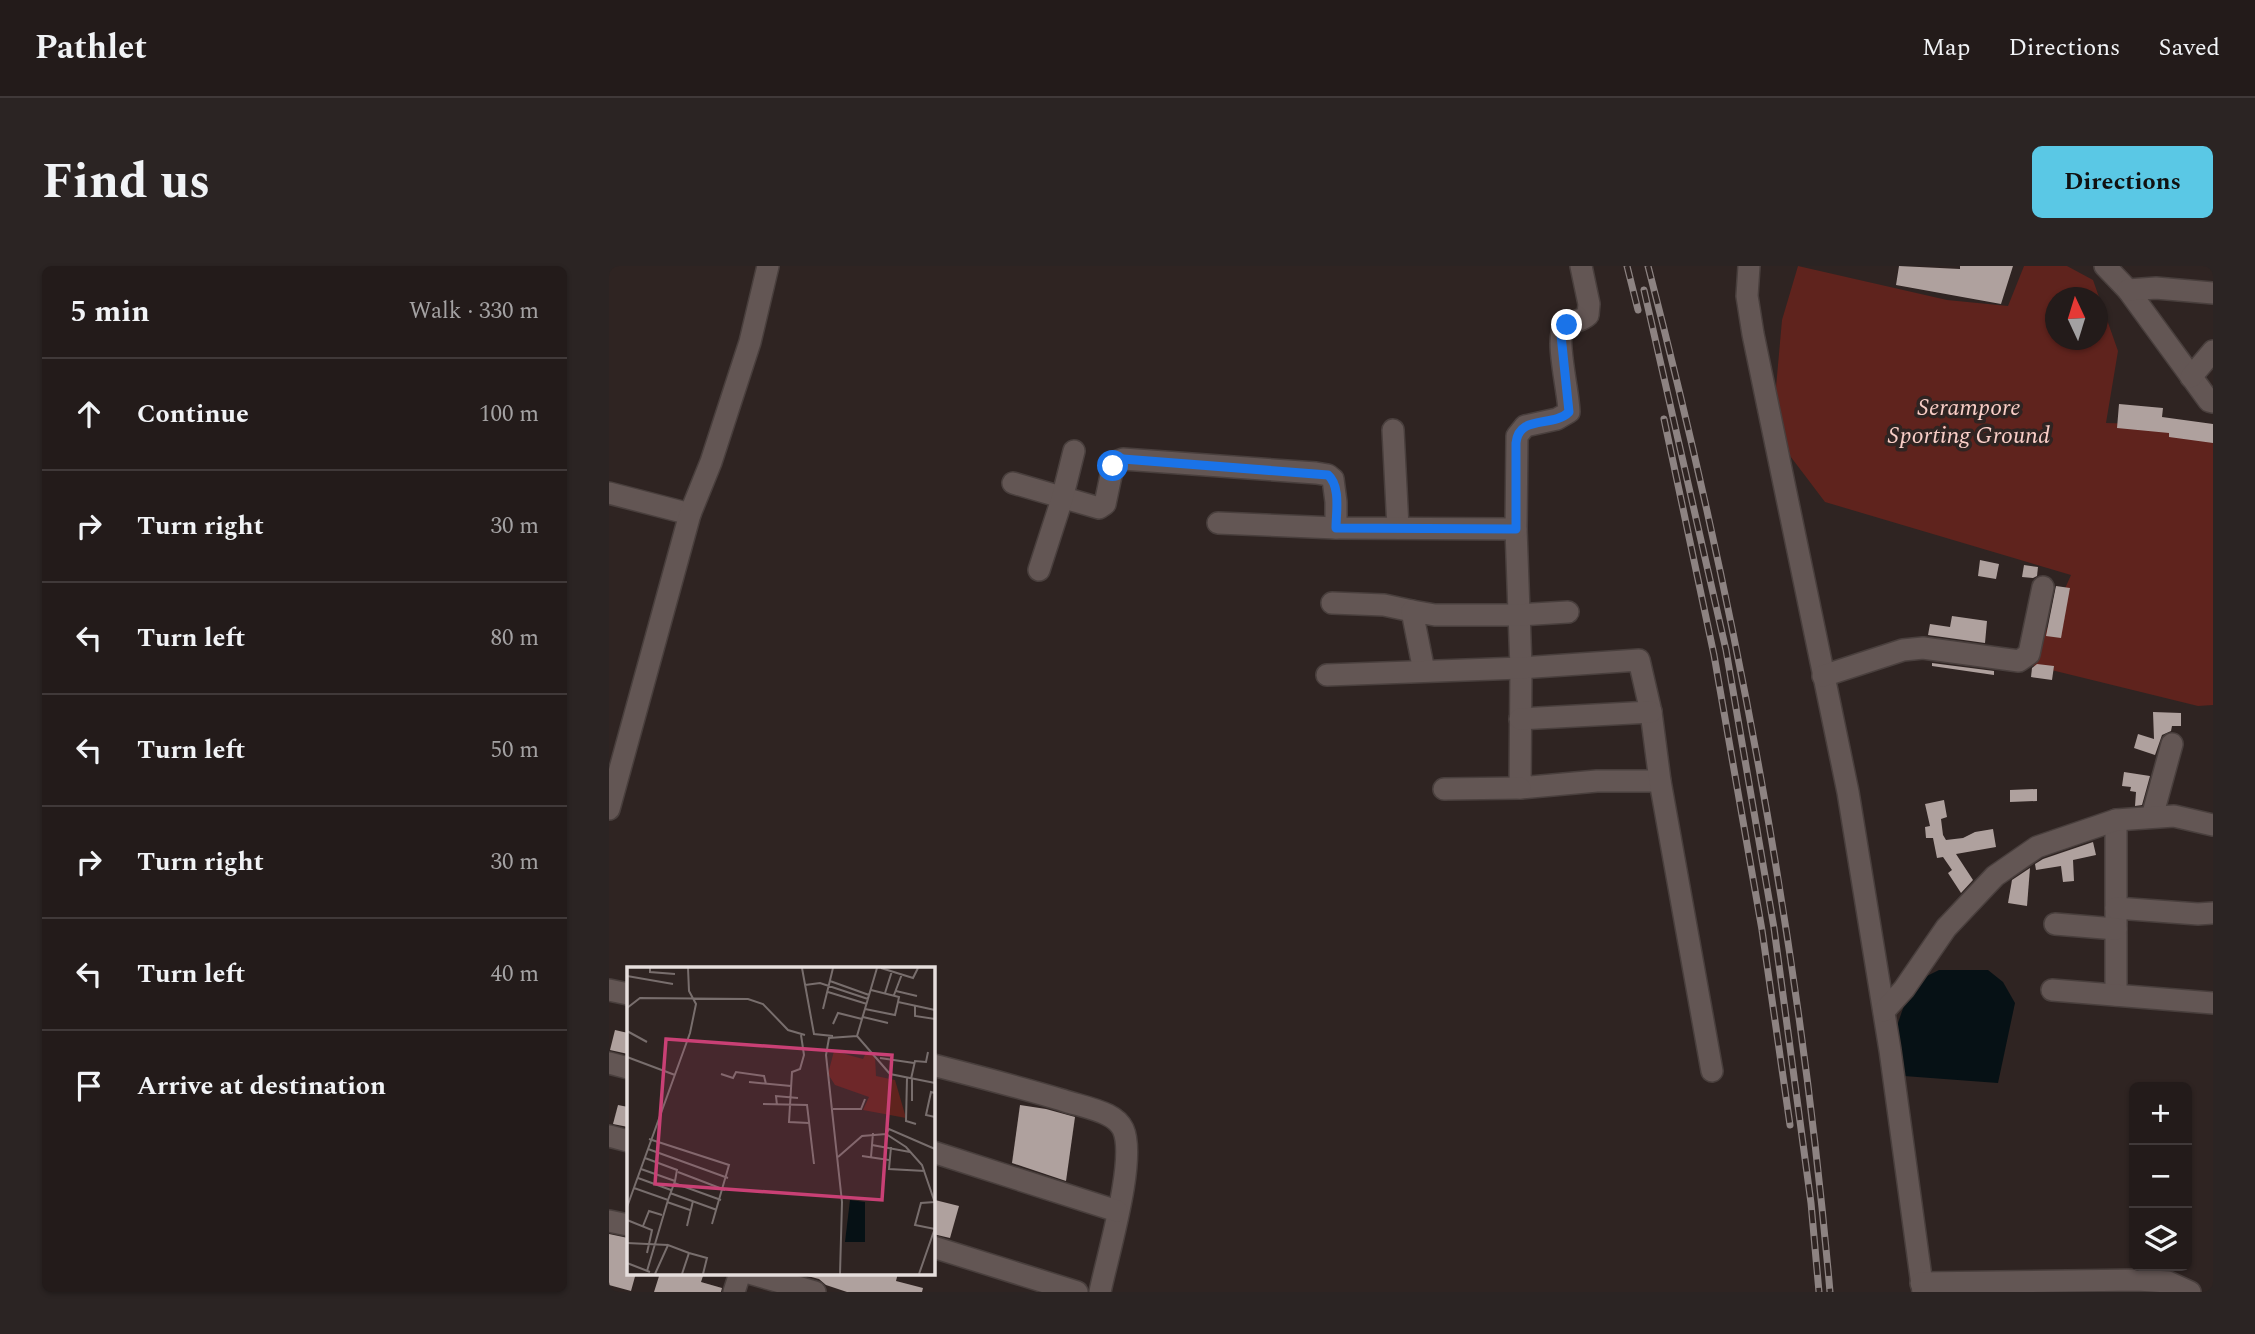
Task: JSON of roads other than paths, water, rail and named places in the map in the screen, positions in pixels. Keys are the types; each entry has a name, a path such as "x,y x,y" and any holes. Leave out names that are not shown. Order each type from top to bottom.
{"street":[{"path":"609,809 690,514 711,462 750,342 768,266"},
{"path":"1520,788 1521,668 1516,443 1519,430 1525,426 1557,419 1569,412 1561,335 1567,325 1585,319 1588,315 1589,303 1581,266"},
{"path":"1749,266 1747,296 1753,334 1848,792 1884,1011 1922,1288 2137,1280 2168,1282 2190,1292"},
{"path":"2105,266 2128,290 2209,401 2213,402"},
{"path":"2128,290 2156,288 2213,293"},
{"path":"2191,377 2213,351"},
{"path":"1393,430 1398,528"},
{"path":"1039,570 1074,452"},
{"path":"1013,483 1096,508 1103,506 1115,462 1123,459 1316,473 1333,479 1336,528"},
{"path":"609,493 690,514"},
{"path":"1218,523 1336,528 1516,529"},
{"path":"1823,676 1902,650 1923,648 2019,661 2029,653 2043,587"},
{"path":"1332,603 1384,604 1435,615 1568,612"},
{"path":"1412,611 1424,671"},
{"path":"1327,675 1521,668 1639,660 1651,712 1660,781 1712,1071"},
{"path":"1520,719 1651,712"},
{"path":"2152,817 2172,744"},
{"path":"1444,789 1520,788 1597,781 1660,781"},
{"path":"1884,1011 1904,989 1946,928 1995,876 2037,847 2116,820 2174,816 2211,817"},
{"path":"2116,820 2116,995"},
{"path":"2056,924 2213,913"},
{"path":"609,990 627,994"},
{"path":"2052,990 2213,1003"},
{"path":"609,1063 627,1068"},
{"path":"935,1066 1031,1090 1107,1115 1123,1129 1127,1147 1125,1174 1100,1292"},
{"path":"609,1136 627,1141"},
{"path":"935,1153 1117,1212"},
{"path":"609,1220 627,1226"},
{"path":"935,1248 1077,1292"},
{"path":"734,1292 739,1275"},
{"path":"756,1275 815,1292"}],"railway":[{"path":"1627,266 1638,310"},
{"path":"1648,266 1709,519 1760,775 1801,1033 1830,1292"},
{"path":"1644,290 1726,650 1774,928 1811,1203 1819,1292"},
{"path":"1664,419 1714,655 1762,930 1790,1125"}],"park label":[{"name":"Serampore Sporting Ground","path":"1969,421"}]}
